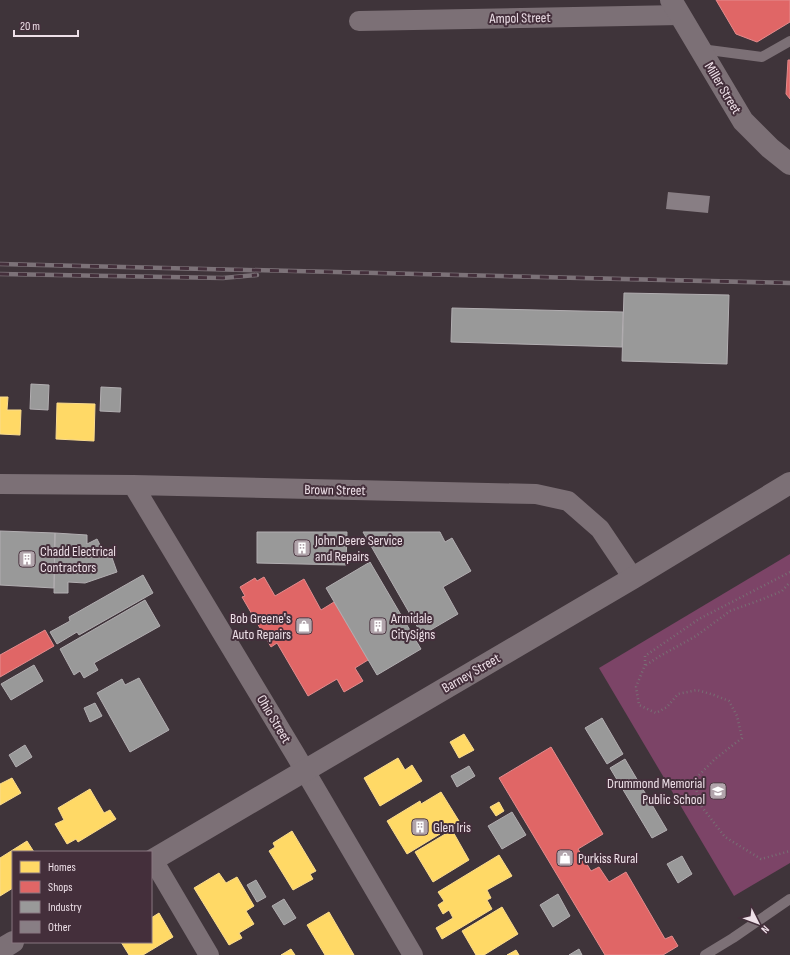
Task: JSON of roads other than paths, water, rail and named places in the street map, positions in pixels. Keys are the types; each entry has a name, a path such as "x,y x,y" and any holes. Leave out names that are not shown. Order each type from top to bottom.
{"street":[{"name":"Ampol Street","path":"359,21 675,8"},
{"name":"Miller Street","path":"675,8 743,121 770,148 790,164"},
{"name":"Barney Street","path":"152,861 790,483"},
{"name":"Brown Street","path":"0,484 133,485 536,494 568,501 600,529 632,578"},
{"name":"Ohio Street","path":"133,485 305,771 413,955"},
{"path":"152,861 209,955"},
{"path":"0,950 12,943"}],"lane":[{"path":"699,48 762,57 790,41"},
{"path":"705,955 733,938 790,899"}],"railway":[{"path":"0,264 790,283"},
{"path":"0,274 223,278 257,275"}],"place":[{"name":"John Deere Service and Repairs","path":"302,548"},
{"name":"Chadd Electrical Contractors","path":"27,559"},
{"name":"Bob Greene's Auto Repairs","path":"304,626"},
{"name":"Armidale CitySigns","path":"378,626"},
{"name":"Drummond Memorial Public School","path":"718,791"},
{"name":"Glen Iris","path":"420,827"},
{"name":"Purkiss Rural","path":"565,858"}]}
